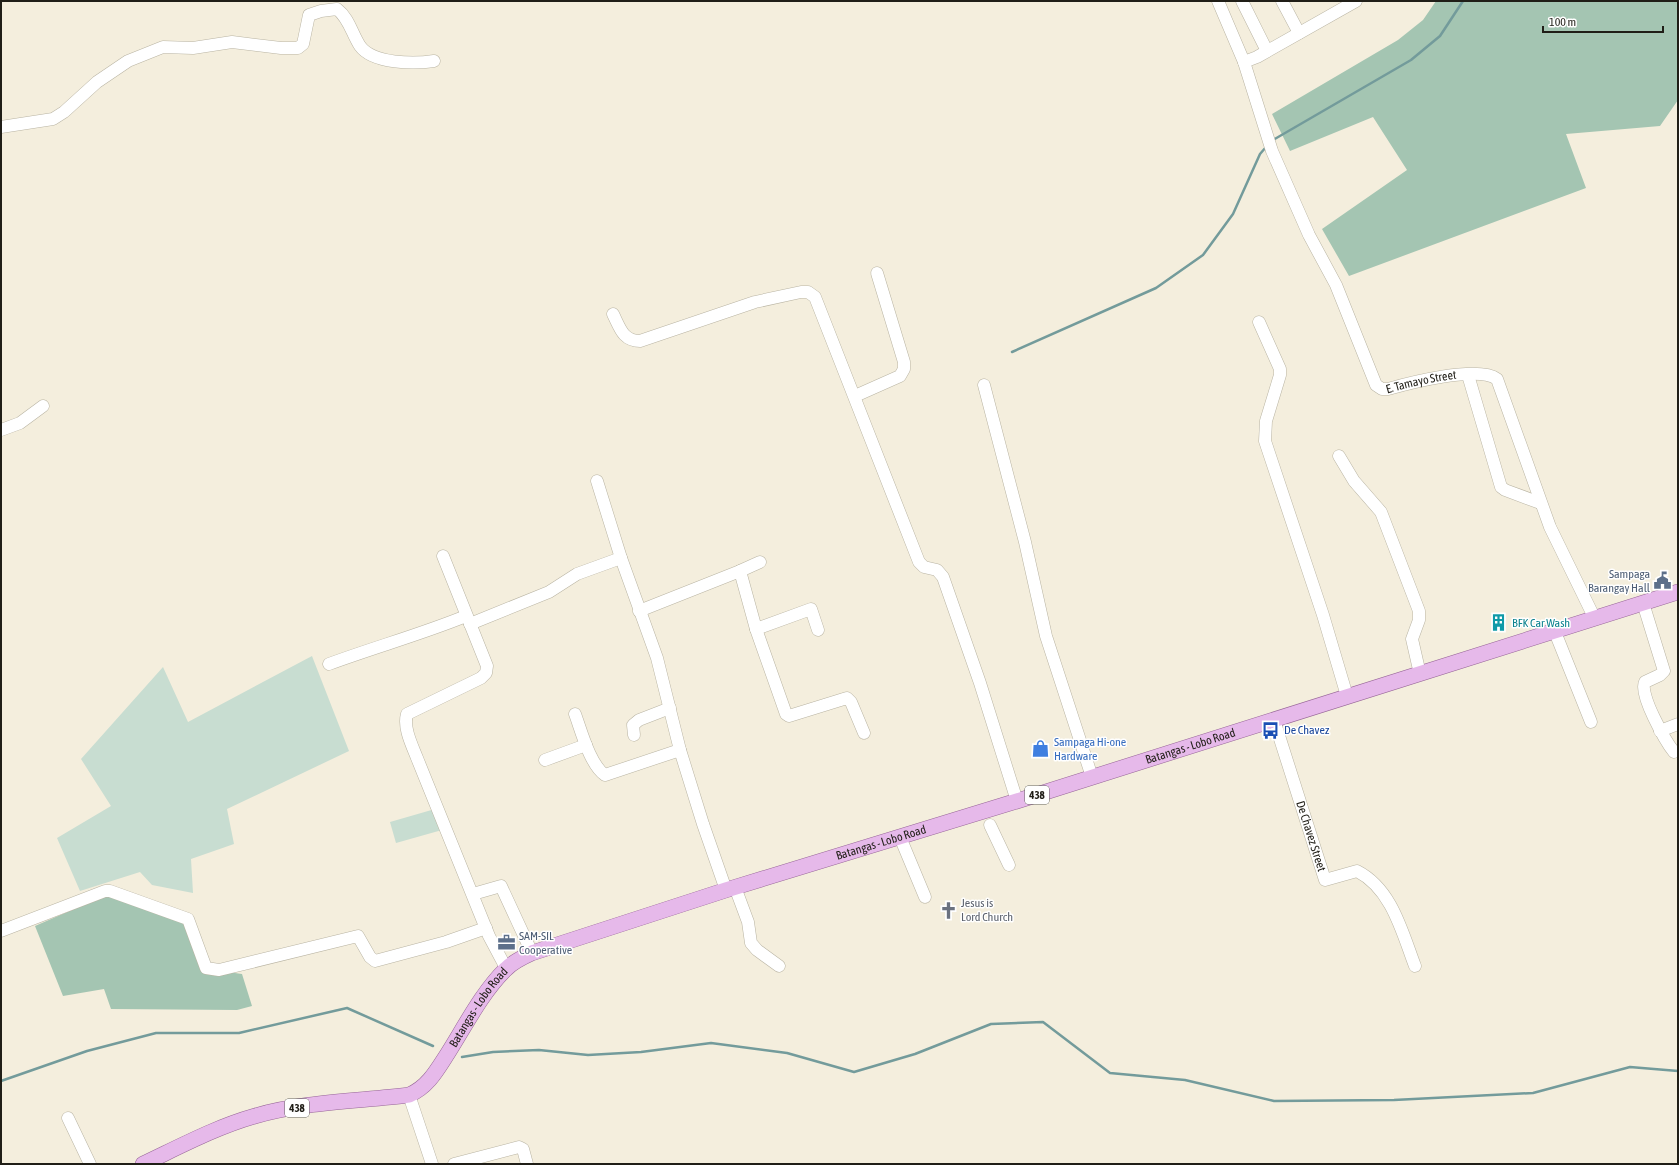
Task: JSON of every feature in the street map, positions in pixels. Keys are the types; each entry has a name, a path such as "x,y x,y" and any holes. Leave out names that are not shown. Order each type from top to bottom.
{"main road":[{"name":"Batangas - Lobo Road","path":"143,1164 256,1115 324,1104 409,1094 423,1087 430,1080 492,984 506,968 532,953 731,888 900,837 988,818 1018,801 1678,592"}],"street":[{"name":"E. Tamayo Street","path":"1218,1 1244,62 1260,119 1272,151 1309,235 1336,285 1376,385 1382,389 1388,389 1422,380 1468,375 1490,375 1497,379 1540,503 1550,527 1596,619"},
{"path":"1242,1 1267,51"},
{"path":"1282,1 1299,33"},
{"path":"1244,62 1267,51 1356,1"},
{"path":"1,127 53,119 64,112 97,82 128,61 163,47 193,48 232,42 280,48 298,48 303,44 309,15 321,11 337,9 343,13 360,46 368,54 375,57 415,64 434,61"},
{"path":"855,396 900,376 904,369 904,362 877,273"},
{"path":"613,314 624,336 632,341 640,341 755,302 802,292 808,292 815,297 919,562 924,567 938,570 943,577 980,683 1018,801"},
{"path":"1260,322 1280,369 1280,376 1266,421 1265,441 1323,615 1347,696"},
{"path":"1468,375 1501,487 1505,490 1540,503"},
{"path":"984,385 1023,535 1046,636 1092,777"},
{"path":"1,430 20,424 43,406"},
{"path":"1339,456 1354,481 1381,512 1419,611 1419,620 1412,639 1420,674"},
{"path":"597,481 621,558 657,658 680,750 703,824 731,888 748,922 751,943 757,950 779,966"},
{"path":"443,556 487,666 486,673 481,678 407,714 405,720 417,758 474,894 486,928 506,968"},
{"path":"329,664 371,648 468,620 550,592 577,574 621,558"},
{"path":"639,611 760,562"},
{"path":"740,571 756,630 786,714 789,716 847,698 851,702 864,733"},
{"path":"1643,604 1664,671 1660,676 1645,682 1643,685 1660,732 1674,752"},
{"path":"756,630 811,609 818,630"},
{"path":"1555,632 1591,722"},
{"path":"634,735 632,727 635,723 670,708"},
{"path":"575,714 586,745 598,768 604,775 680,750"},
{"name":"De Chavez Street","path":"1274,720 1325,880 1357,871 1368,876 1393,908 1415,966"},
{"path":"1660,732 1678,724"},
{"path":"545,760 586,745"},
{"path":"988,818 1009,865"},
{"path":"900,837 925,897"},
{"path":"474,894 501,886 532,953"},
{"path":"1,931 105,891 110,891 188,919 206,968 219,970 358,936 372,960 375,960 446,942 486,928"},
{"path":"409,1094 432,1164"},
{"path":"68,1118 90,1164"},
{"path":"454,1164 519,1147 525,1152 527,1164"}],"green space":[{"path":"1436,1 1678,1 1678,100 1660,126 1566,134 1586,188 1349,276 1322,229 1407,170 1373,117 1290,151 1272,114 1398,40 1423,20"},
{"path":"312,656 349,751 227,809 234,844 191,859 193,893 152,885 140,872 80,891 57,838 111,806 81,759 163,667 188,722"},
{"path":"435,809 442,830 396,843 390,822"},
{"path":"111,893 187,919 206,969 242,974 252,1006 237,1010 111,1009 104,989 63,996 35,926"}],"waterway":[{"path":"1273,140 1411,60 1440,36 1463,1"},
{"path":"1012,352 1156,288 1203,255 1233,214 1260,154 1266,147"},
{"path":"1,1081 87,1051 156,1033 239,1033 347,1008 433,1046"},
{"path":"462,1057 493,1052 539,1050 588,1055 641,1052 711,1043 787,1053 854,1072 915,1054 991,1024 1043,1022 1110,1073 1185,1080 1274,1101 1394,1100 1533,1093 1630,1067 1678,1071"}],"place":[{"name":"Sampaga Barangay Hall","path":"1663,581"},
{"name":"BFK Car Wash","path":"1499,623"},
{"name":"De Chavez","path":"1271,730"},
{"name":"Sampaga Hi-one Hardware","path":"1041,749"},
{"name":"Jesus is Lord Church","path":"948,910"},
{"name":"SAM-SIL Cooperative","path":"506,943"}]}
